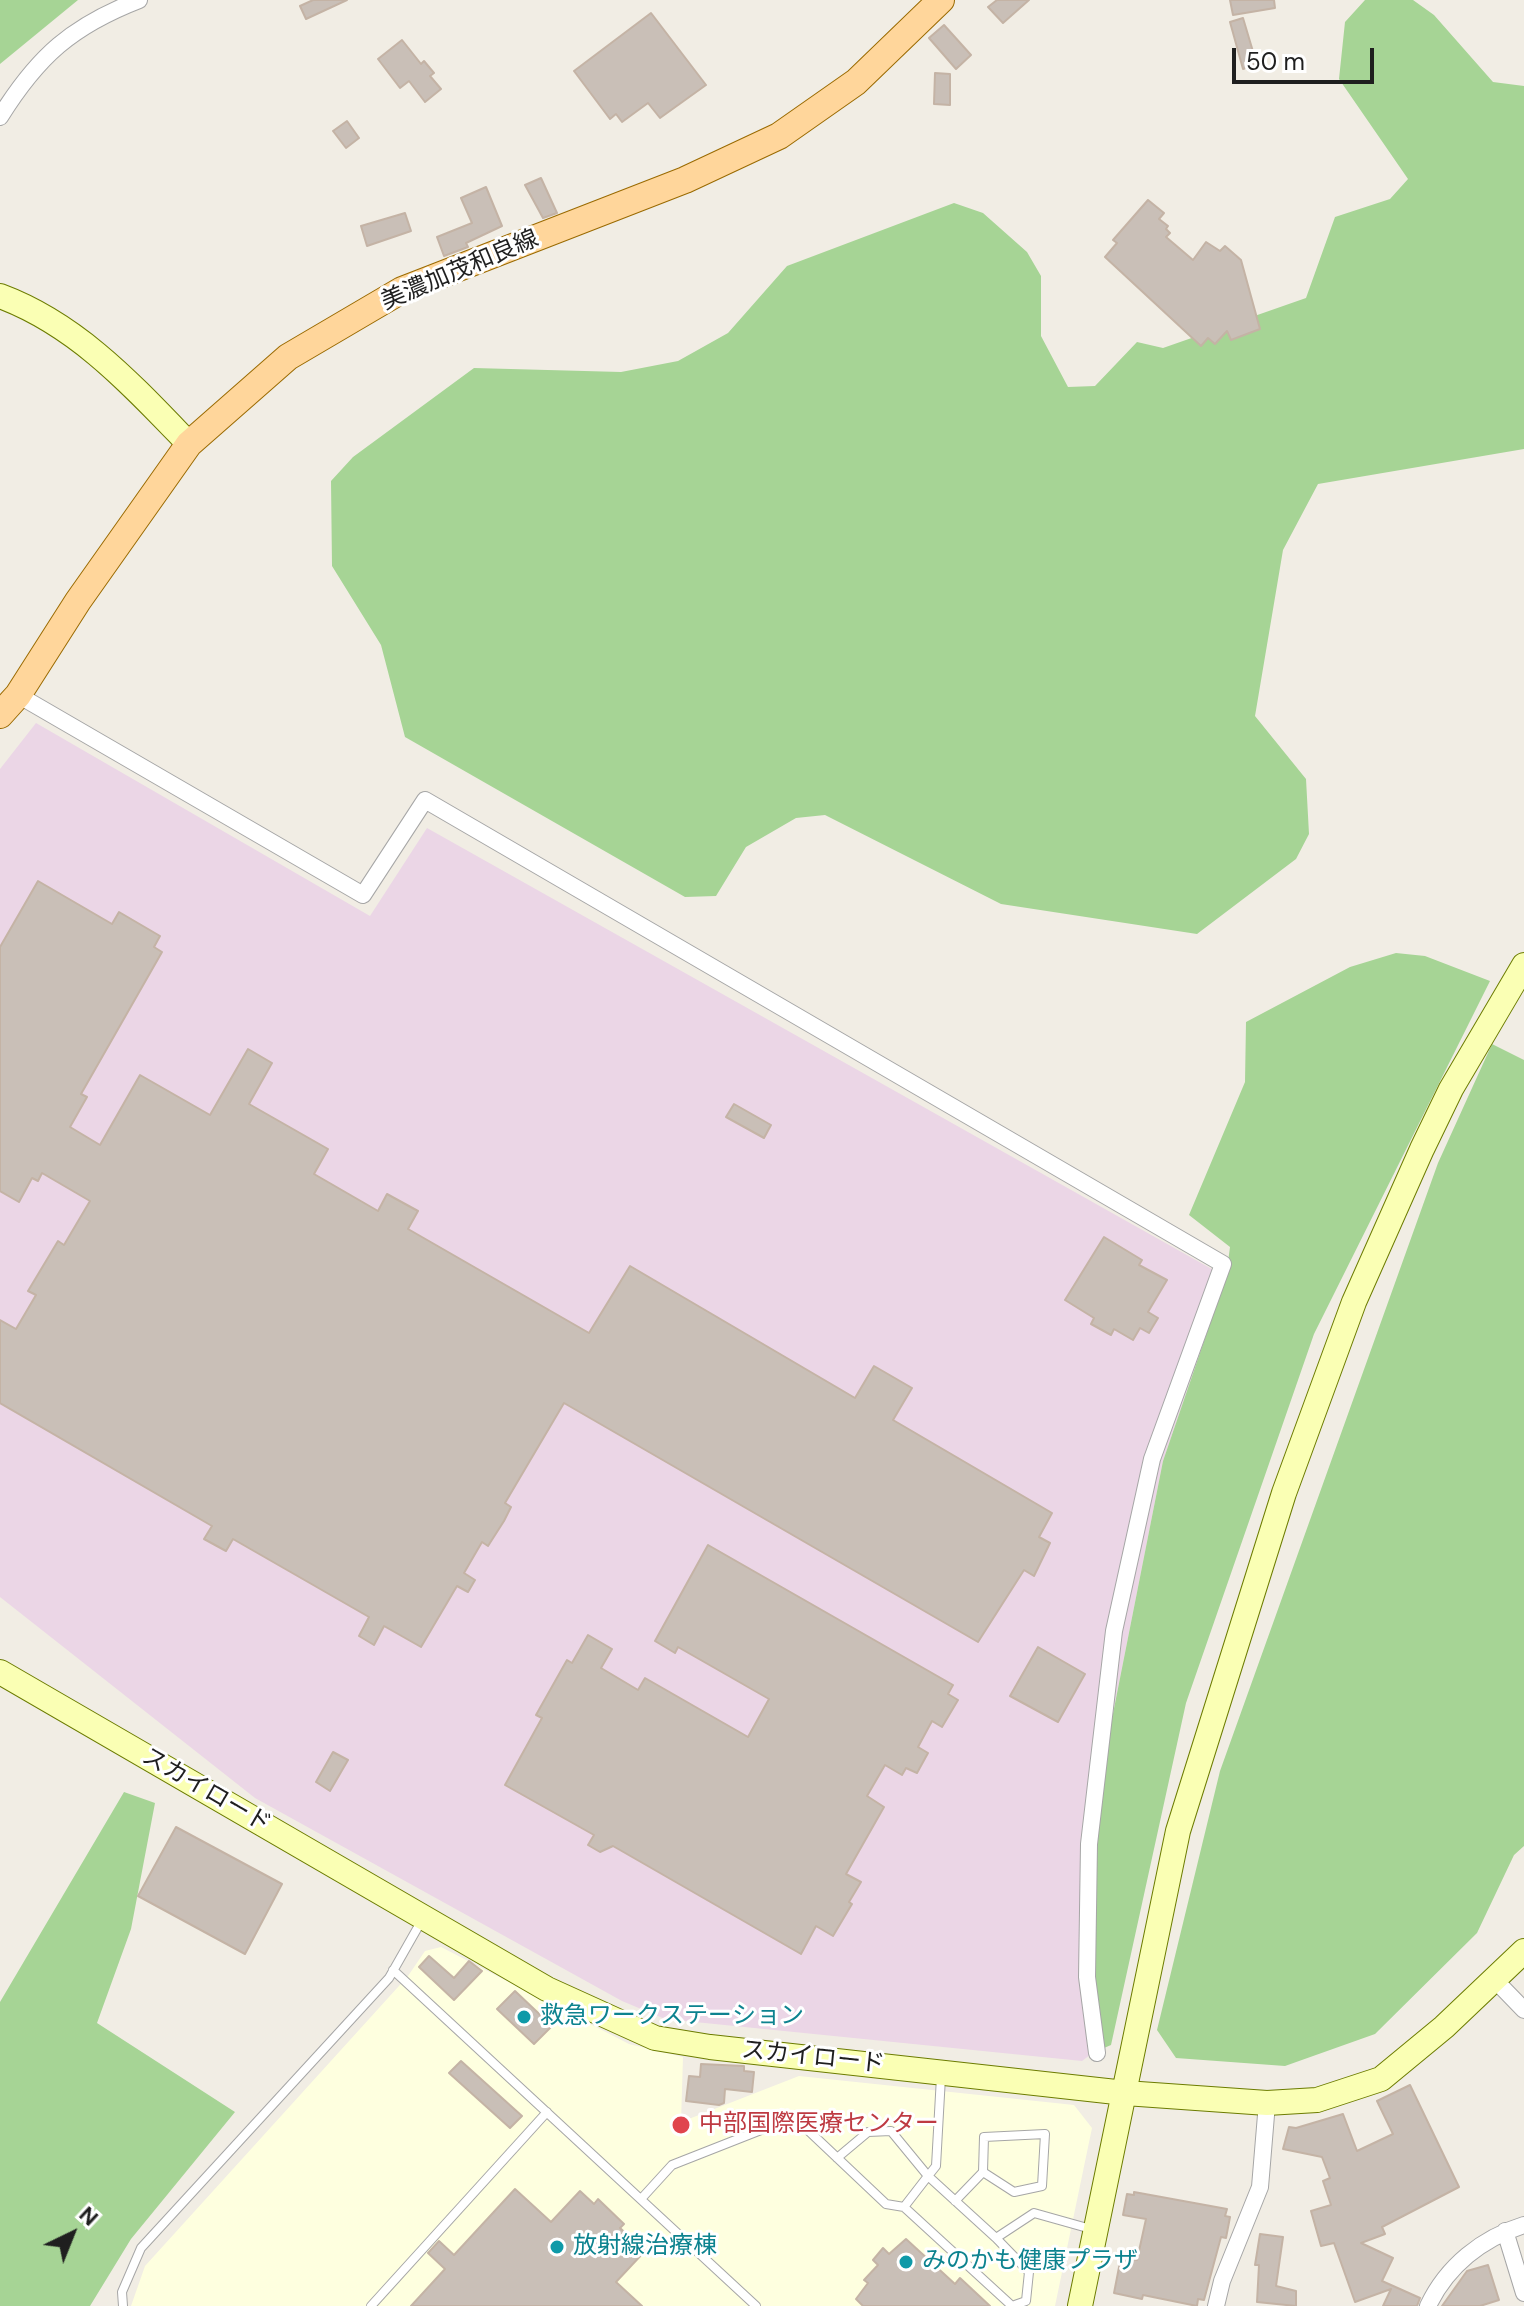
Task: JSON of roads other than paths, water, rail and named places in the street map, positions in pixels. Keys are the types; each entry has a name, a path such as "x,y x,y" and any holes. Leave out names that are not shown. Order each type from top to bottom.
{"main road":[{"name":"美濃加茂和良線","path":"0,715 18,695 78,601 189,444 288,357 402,290 685,180 779,136 856,82 941,0"}],"street":[{"path":"0,117 16,91 56,46 94,17 139,0"},
{"path":"0,296 39,311 117,370 189,444"},
{"path":"18,695 363,895 425,800 1223,1264 1152,1459 1114,1631 1089,1844 1087,1977 1097,2053"},
{"path":"1080,2306 1178,1831 1284,1493 1354,1302 1422,1149 1451,1089 1524,965"},
{"name":"スカイロード","path":"0,1672 547,1989 655,2038 710,2047 1125,2093 1267,2103 1317,2100 1381,2079 1524,1951"},
{"path":"1494,1979 1524,2010"},
{"path":"1216,2306 1222,2281 1260,2187 1267,2103"},
{"path":"1428,2306 1453,2267 1505,2231 1524,2225"},
{"path":"1505,2231 1524,2293"}],"lane":[{"path":"123,2306 122,2292 141,2248 393,1970 423,1917"},
{"path":"393,1970 756,2306"},
{"path":"904,2207 936,2166 941,2072"},
{"path":"371,2306 547,2112"},
{"path":"641,2199 672,2165 794,2117 837,2158 886,2204 904,2207 1012,2306 1026,2301 1029,2272 928,2176 891,2131 868,2132 837,2158"},
{"path":"955,2201 983,2172 984,2137 1045,2134 1042,2186 1014,2192 983,2172"},
{"path":"996,2238 1034,2213 1096,2230"}],"place":[{"name":"救急ワークステーション","path":"524,2017"},
{"name":"中部国際医療センター","path":"681,2125"},
{"name":"放射線治療棟","path":"557,2247"},
{"name":"みのかも健康プラザ","path":"906,2262"}]}
